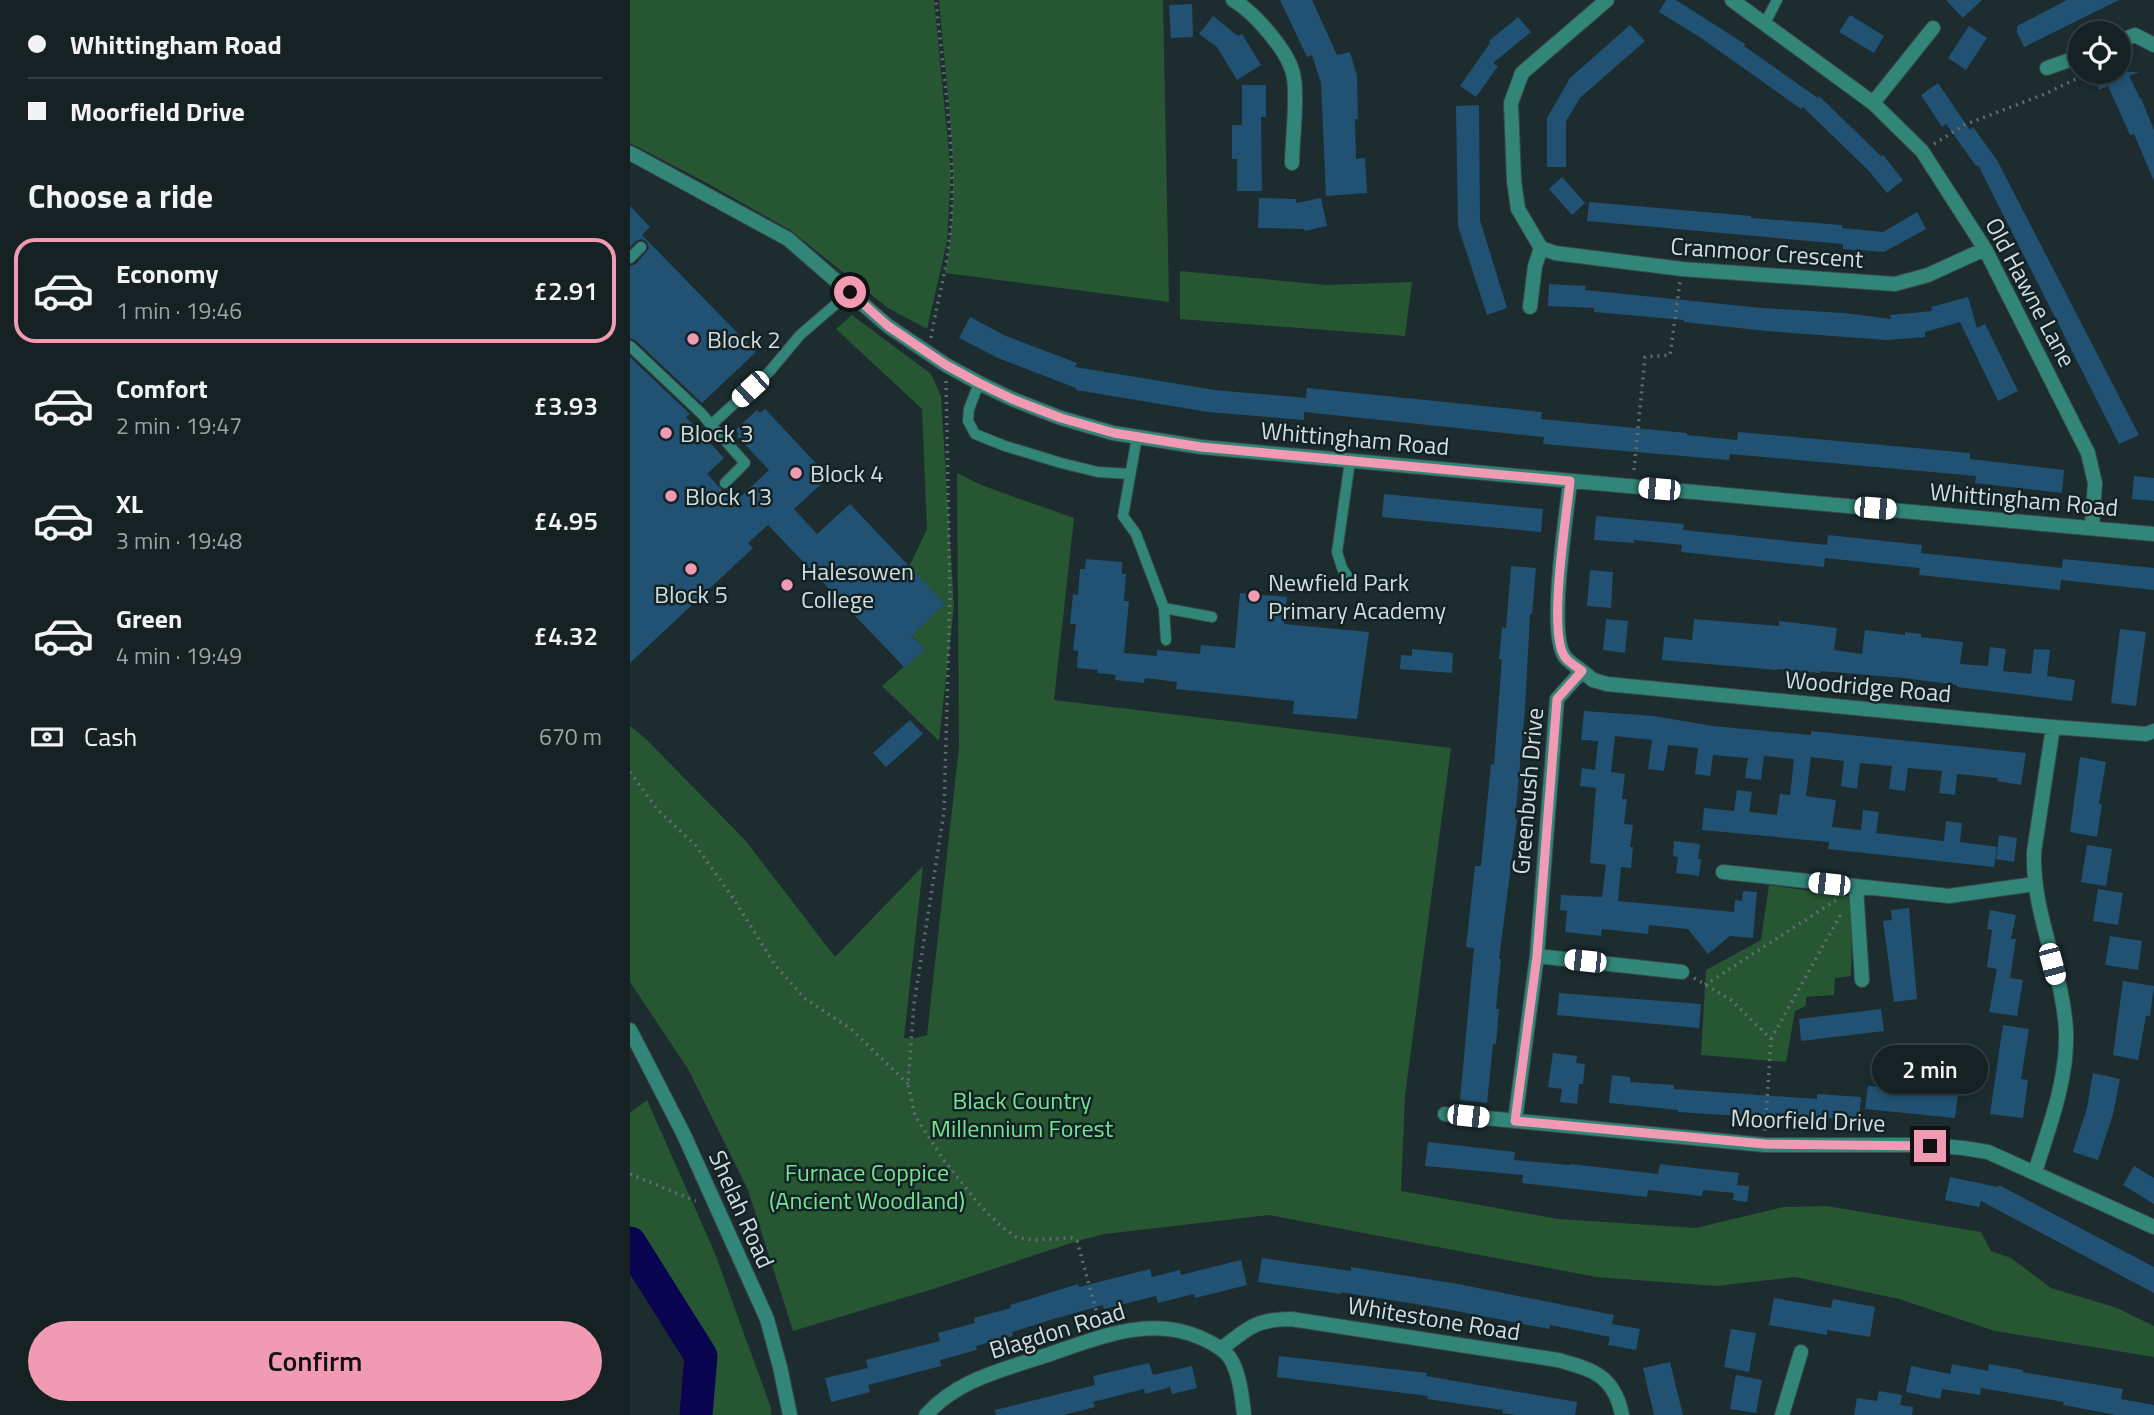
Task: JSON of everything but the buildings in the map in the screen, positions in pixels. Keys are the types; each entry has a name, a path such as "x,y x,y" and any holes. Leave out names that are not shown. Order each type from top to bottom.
{"street":[{"path":"1233,0 1267,32 1293,72 1292,163"},
{"path":"1530,307 1535,266 1541,248 1518,209 1514,181 1513,95 1522,73 1607,0"},
{"name":"Old Hawne Lane","path":"1732,0 1873,103 1922,151 1985,249 2088,453 2095,483 2092,527"},
{"path":"1873,103 1933,28"},
{"path":"2131,36 2135,35 2154,45"},
{"path":"2047,68 2068,60"},
{"name":"Whittingham Road","path":"630,153 788,239 888,326 946,365 1012,399 1061,418 1114,433 1201,447 2154,534"},
{"name":"Cranmoor Crescent","path":"1541,248 1555,253 1682,269 1895,284 1928,275 1985,249"},
{"path":"1570,481 1556,612 1558,639 1564,657 1582,671"},
{"name":"Woodridge Road","path":"1582,671 1593,680 1607,684 2053,727 2146,734 2154,731"},
{"name":"Greenbush Drive","path":"1515,1121 1537,956 1557,699 1582,671"},
{"path":"2035,1172 2056,1104 2066,1053 2066,1029 2059,990 2035,884 2034,852 2053,727"},
{"path":"1723,872 1949,896 2035,884"},
{"path":"1856,887 1862,980"},
{"path":"1537,956 1682,972"},
{"name":"Shelah Road","path":"630,1030 684,1135 766,1319 790,1415"},
{"name":"Moorfield Drive","path":"1445,1114 1765,1144 1963,1147 1989,1153 2035,1172 2154,1227"},
{"name":"Whitestone Road","path":"1221,1349 1247,1329 1269,1319 1291,1319 1558,1360 1588,1369 1604,1378 1615,1392 1622,1415"},
{"name":"Blagdon Road","path":"926,1415 935,1405 973,1379 1103,1336 1138,1328 1178,1329 1203,1338 1221,1349"},
{"path":"1221,1349 1231,1360 1242,1391 1244,1415"},
{"path":"1782,1415 1801,1352"}],"lane":[{"path":"1765,23 1777,0"},
{"path":"630,258 641,247"},
{"path":"711,425 770,371 800,335 850,292"},
{"path":"630,346 702,414 745,463 725,483"},
{"path":"979,383 968,421 975,433 1005,446 1061,463 1098,472 1130,474"},
{"path":"1137,437 1123,516 1136,534 1164,608 1166,640"},
{"path":"1350,461 1337,552 1342,568 1353,585"},
{"path":"1164,608 1212,617"}],"path":[{"path":"929,354 935,308 950,243 953,173 936,0"},
{"path":"1922,151 1964,125 2068,83"},
{"path":"1632,487 1645,357 1670,355 1682,269"},
{"path":"946,365 950,596 944,812 914,1004 908,1084 915,1116 943,1159 981,1207 1001,1227 1016,1237 1033,1240 1072,1238 1077,1241 1103,1336"},
{"path":"630,772 657,809 696,846 775,965 804,998 851,1029 908,1084"},
{"path":"1705,985 1856,887"},
{"path":"1765,1144 1771,1038 1843,910"},
{"path":"1682,972 1731,1000 1771,1038"},
{"path":"630,1174 719,1210"}],"green space":[{"path":"630,0 934,0 951,173 947,242 927,329 888,308 790,230 630,143"},
{"path":"939,0 1163,0 1169,302 945,273 953,205 953,171"},
{"path":"1180,271 1326,285 1412,282 1405,336 1180,319"},
{"path":"852,315 931,374 941,396 954,606 939,741 882,686 924,649 910,634 909,567 927,529 922,409 836,329"},
{"path":"957,473 981,485 1074,518 1054,700 1451,748 1405,1096 1401,1191 1559,1219 1696,1228 1783,1207 1827,1206 1981,1232 1991,1251 2011,1258 2051,1288 2117,1308 2154,1326 2154,1357 1995,1331 1899,1299 1795,1277 1716,1286 1596,1277 1269,1215 1105,1234 793,1331 748,1190 688,1069 630,982 630,726 745,840 835,957 923,866 904,1038 927,1035 959,747"},
{"path":"1769,885 1853,897 1851,976 1835,978 1834,995 1806,997 1806,1006 1795,1011 1786,1062 1701,1055 1706,970 1761,940"},
{"path":"647,1100 714,1251 771,1408 771,1415 696,1415 701,1356 630,1243 630,1113"}],"waterway":[{"path":"630,1243 701,1356 696,1415"}],"place":[{"name":"Block 2","path":"693,339"},
{"name":"Block 3","path":"666,433"},
{"name":"Block 4","path":"796,473"},
{"name":"Block 13","path":"671,496"},
{"name":"Block 5","path":"691,569"},
{"name":"Halesowen College","path":"787,585"},
{"name":"Newfield Park Primary Academy","path":"1254,596"}],"route":[{"path":"850,292 888,326 946,365 979,383 1061,418 1114,433 1201,447 1570,481 1556,612 1558,639 1564,657 1582,671 1557,699 1537,956 1515,1121 1765,1144 1930,1146"}],"park label":[{"name":"Black Country Millennium Forest","path":"1022,1114"},
{"name":"Furnace Coppice (Ancient Woodland)","path":"867,1186"}]}
